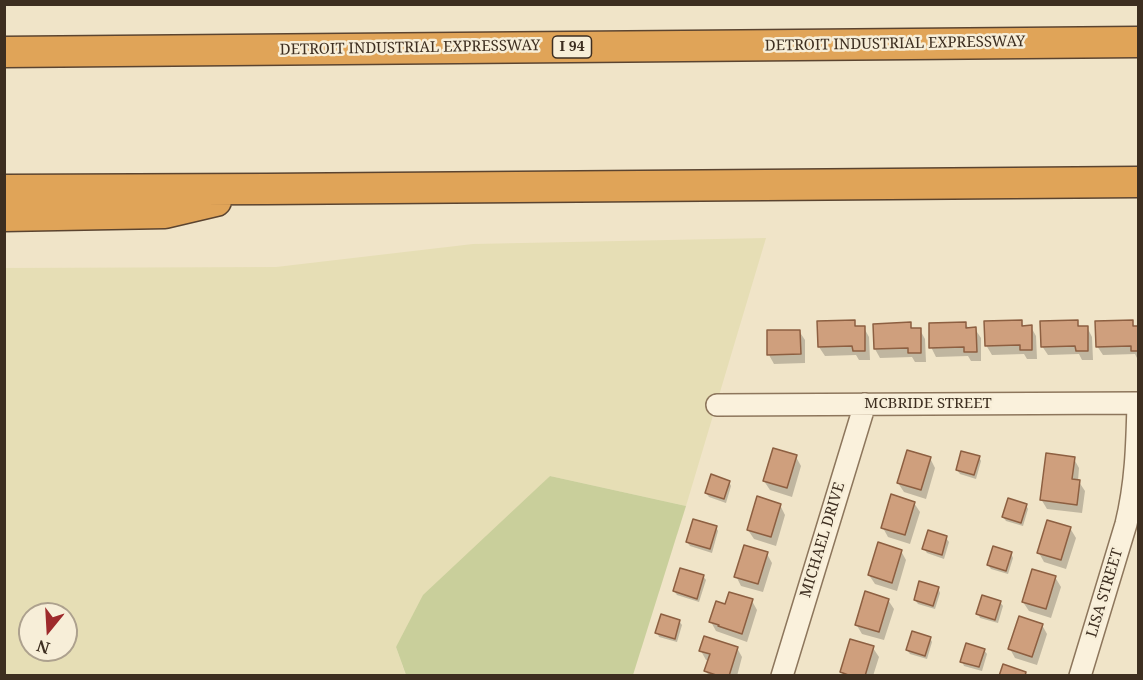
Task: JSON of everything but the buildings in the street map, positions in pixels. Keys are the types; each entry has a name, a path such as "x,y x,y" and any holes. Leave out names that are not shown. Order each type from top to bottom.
{"highway":[{"name":"DETROIT INDUSTRIAL EXPRESSWAY","path":"4,51 1138,42"},
{"path":"4,190 1138,182"},
{"path":"4,216 165,213 267,189"}],"street":[{"name":"MCBRIDE STREET","path":"717,405 1138,403"},
{"name":"LISA STREET","path":"1080,675 1132,501 1137,462 1138,403"},
{"name":"MICHAEL DRIVE","path":"782,675 865,404"}],"shaded area":[{"path":"766,238 686,506 550,476 396,647 406,676 5,675 4,268 276,267 473,244"}],"green space":[{"path":"550,476 686,506 633,675 406,675 396,647 423,595"}]}
